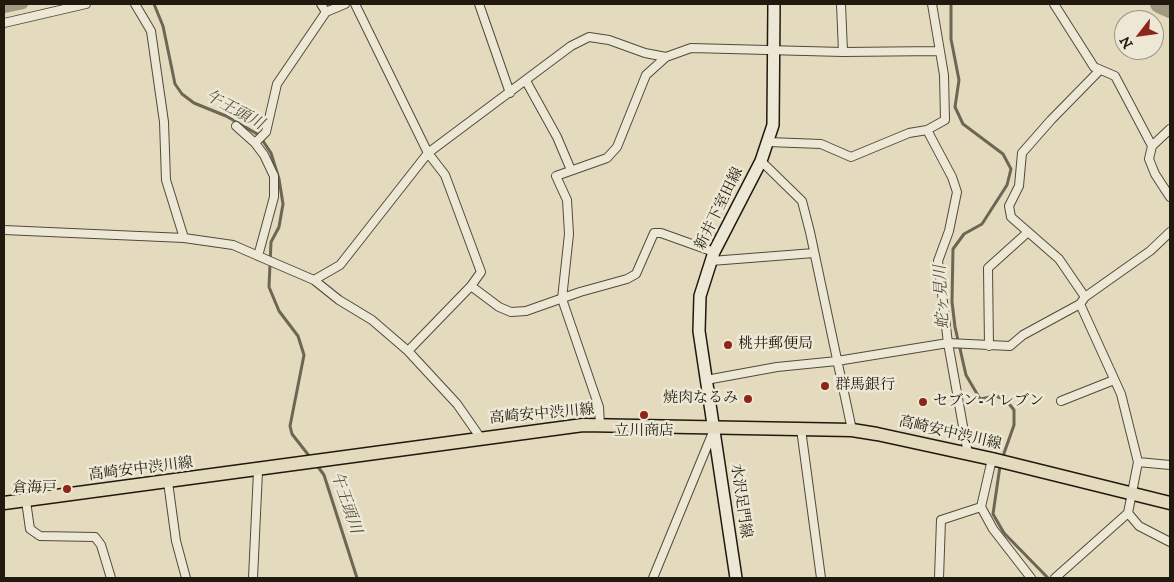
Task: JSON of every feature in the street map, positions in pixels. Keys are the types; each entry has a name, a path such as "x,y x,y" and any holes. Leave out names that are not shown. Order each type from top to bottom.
{"main road":[{"name":"新井下室田線","path":"714,428 699,331 700,296 713,256 761,161 773,125 774,4"},
{"name":"高崎安中渋川線","path":"4,503 323,461 480,437 584,425 852,430 992,459 1170,503"},
{"name":"水沢足門線","path":"714,428 736,578"}],"street":[{"path":"4,22 86,4"},
{"path":"135,4 151,31 164,122 166,180 184,238"},
{"path":"321,4 326,12"},
{"path":"256,143 266,132 277,84 326,12 345,4"},
{"path":"355,4 428,153 445,174 481,272 471,286 408,351"},
{"path":"479,4 510,93"},
{"path":"841,4 843,52"},
{"path":"768,142 821,144 851,157 909,133 927,130 945,120 944,75 939,52 936,16 932,4"},
{"path":"1054,4 1094,67 1099,71 1115,76 1152,146"},
{"path":"314,280 340,265 428,153 571,46 590,37 609,40 645,53 666,57"},
{"path":"600,426 599,407 562,298 570,234 567,200 556,176 607,158 617,147 646,75 666,57 691,48 843,52 939,52"},
{"path":"1055,578 1128,513 1138,462 1121,394 1083,300 1060,259 1011,217 1009,206 1020,186 1022,154 1051,120 1099,71"},
{"path":"526,81 558,137 571,170"},
{"path":"236,126 256,143 274,176 274,197 261,258"},
{"path":"1170,129 1152,146 1149,158 1155,174 1170,197"},
{"path":"927,130 952,177 957,192 949,231 938,261 948,343 968,454"},
{"path":"761,161 802,201 852,430"},
{"path":"4,230 184,238 233,245 314,280 339,300 372,320 408,351 457,404 480,437"},
{"path":"989,346 988,268 1028,232"},
{"path":"706,380 777,367 837,361 948,343 1010,346 1024,335 1083,300 1150,251 1170,232"},
{"path":"471,286 499,306 511,312 526,311 562,298 627,280 636,274 654,233 661,233 713,256 814,253"},
{"path":"1061,401 1114,380"},
{"path":"652,578 714,428"},
{"path":"801,429 821,578"},
{"path":"992,459 981,506 987,520 1031,578"},
{"path":"1138,462 1170,465"},
{"path":"253,578 258,470"},
{"path":"168,482 176,541 186,578"},
{"path":"26,501 27,522 30,528 40,536 95,537 101,545 111,578"},
{"path":"939,578 941,520 981,506"},
{"path":"1128,513 1139,526 1170,542"}],"waterway":[{"path":"4,8 23,4"},
{"name":"午王頭川","path":"154,4 163,26 175,84 182,94 194,103 226,116 259,135 271,153 279,179 283,204 279,227 271,242 269,287 279,311 298,336 304,355 290,426 292,434 310,457"},
{"name":"蛇ヶ見川","path":"951,4 951,39 959,80 955,107 963,124 1003,154 1011,169 1007,185 982,224 964,234 953,249 952,302 955,327 966,375 980,399 996,396 1006,400 1014,410 1014,425 1002,459"},
{"path":"1159,4 1170,9"},
{"name":"午王頭川","path":"316,464 324,475 357,578"},
{"name":"蛇ヶ見川","path":"1000,466 993,514 1004,533 1048,578"}],"place":[{"name":"桃井郵便局","path":"728,345"},
{"name":"群馬銀行","path":"825,386"},
{"name":"焼肉なるみ","path":"748,399"},
{"name":"セブン-イレブン","path":"923,402"},
{"name":"立川商店","path":"644,415"},
{"name":"倉海戸","path":"67,489"}]}
